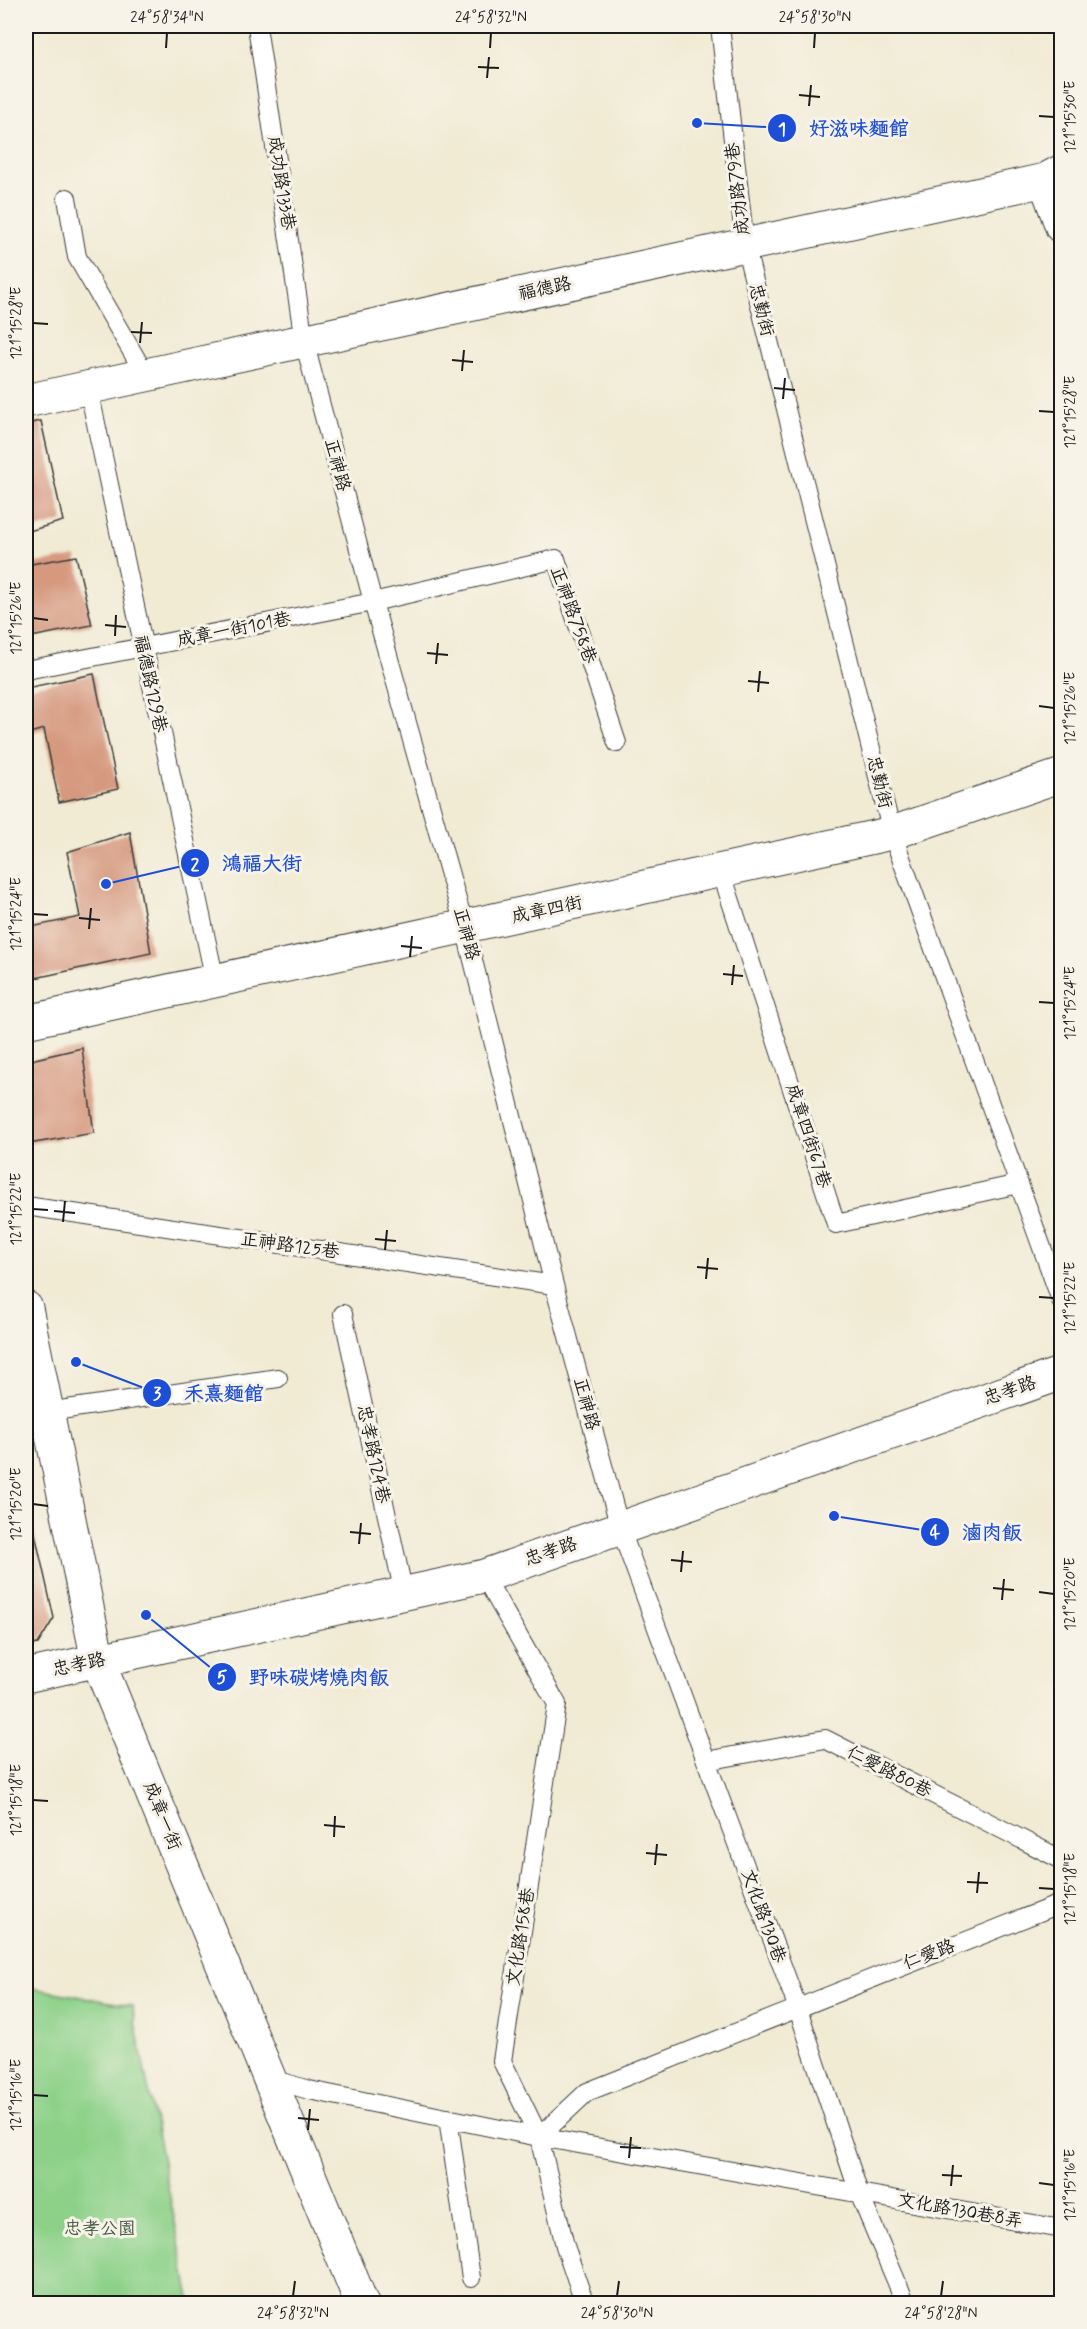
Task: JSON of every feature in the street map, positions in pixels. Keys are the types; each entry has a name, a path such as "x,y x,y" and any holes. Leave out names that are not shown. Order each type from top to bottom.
{"street":[{"name":"福德路","path":"26,401 1053,176"},
{"path":"1053,176 1062,227"},
{"name":"成章四街","path":"26,1022 892,833 1062,775"},
{"name":"成章一街","path":"26,1308 98,1661 362,2304"},
{"name":"忠孝路","path":"26,1676 484,1576 1062,1373"}],"lane":[{"name":"成功路133巷","path":"257,26 304,341"},
{"name":"成功路79巷","path":"720,26 745,245"},
{"path":"67,198 77,257 145,374"},
{"name":"忠勤街","path":"745,245 892,833 1062,1303"},
{"name":"正神路","path":"304,341 372,602 465,928 554,1285 620,1528"},
{"name":"福德路129巷","path":"87,386 214,981"},
{"name":"正神路758巷","path":"372,602 556,559 617,743"},
{"name":"成章一街101巷","path":"26,670 372,602"},
{"name":"成章四街67巷","path":"721,871 836,1224 1019,1184"},
{"name":"正神路125巷","path":"26,1206 554,1285"},
{"name":"忠孝路124巷","path":"343,1314 404,1594"},
{"path":"47,1412 278,1378"},
{"name":"文化路130巷","path":"620,1528 797,2006 859,2193 906,2304"},
{"name":"文化路158巷","path":"484,1576 557,1704 502,2061 539,2137 565,2246 585,2304"},
{"name":"仁愛路80巷","path":"706,1761 825,1739 1062,1860"},
{"name":"仁愛路","path":"539,2137 587,2092 797,2006 1062,1903"},
{"name":"文化路130巷8弄","path":"271,2079 309,2090 539,2137 1062,2229"},
{"path":"448,2118 471,2278"}],"green space":[{"name":"忠孝公園","path":"26,1987 132,2006 191,2303 26,2303"}],"building":[{"path":"41,421 63,521 26,532 26,424"},
{"path":"76,556 92,625 26,638 26,565"},
{"path":"94,674 118,789 59,802 44,729 26,734 26,688"},
{"path":"130,832 151,953 26,980 26,928 80,917 67,852"},
{"path":"82,1048 94,1133 28,1144 26,1067 35,1059"},
{"path":"26,1494 54,1618 38,1644 26,1646"}],"place":[{"name":"好滋味麵館","path":"697,123"},
{"name":"鴻福大街","path":"106,884"},
{"name":"禾熹麵館","path":"76,1362"},
{"name":"滷肉飯","path":"834,1516"},
{"name":"野味碳烤燒肉飯","path":"146,1615"}]}
